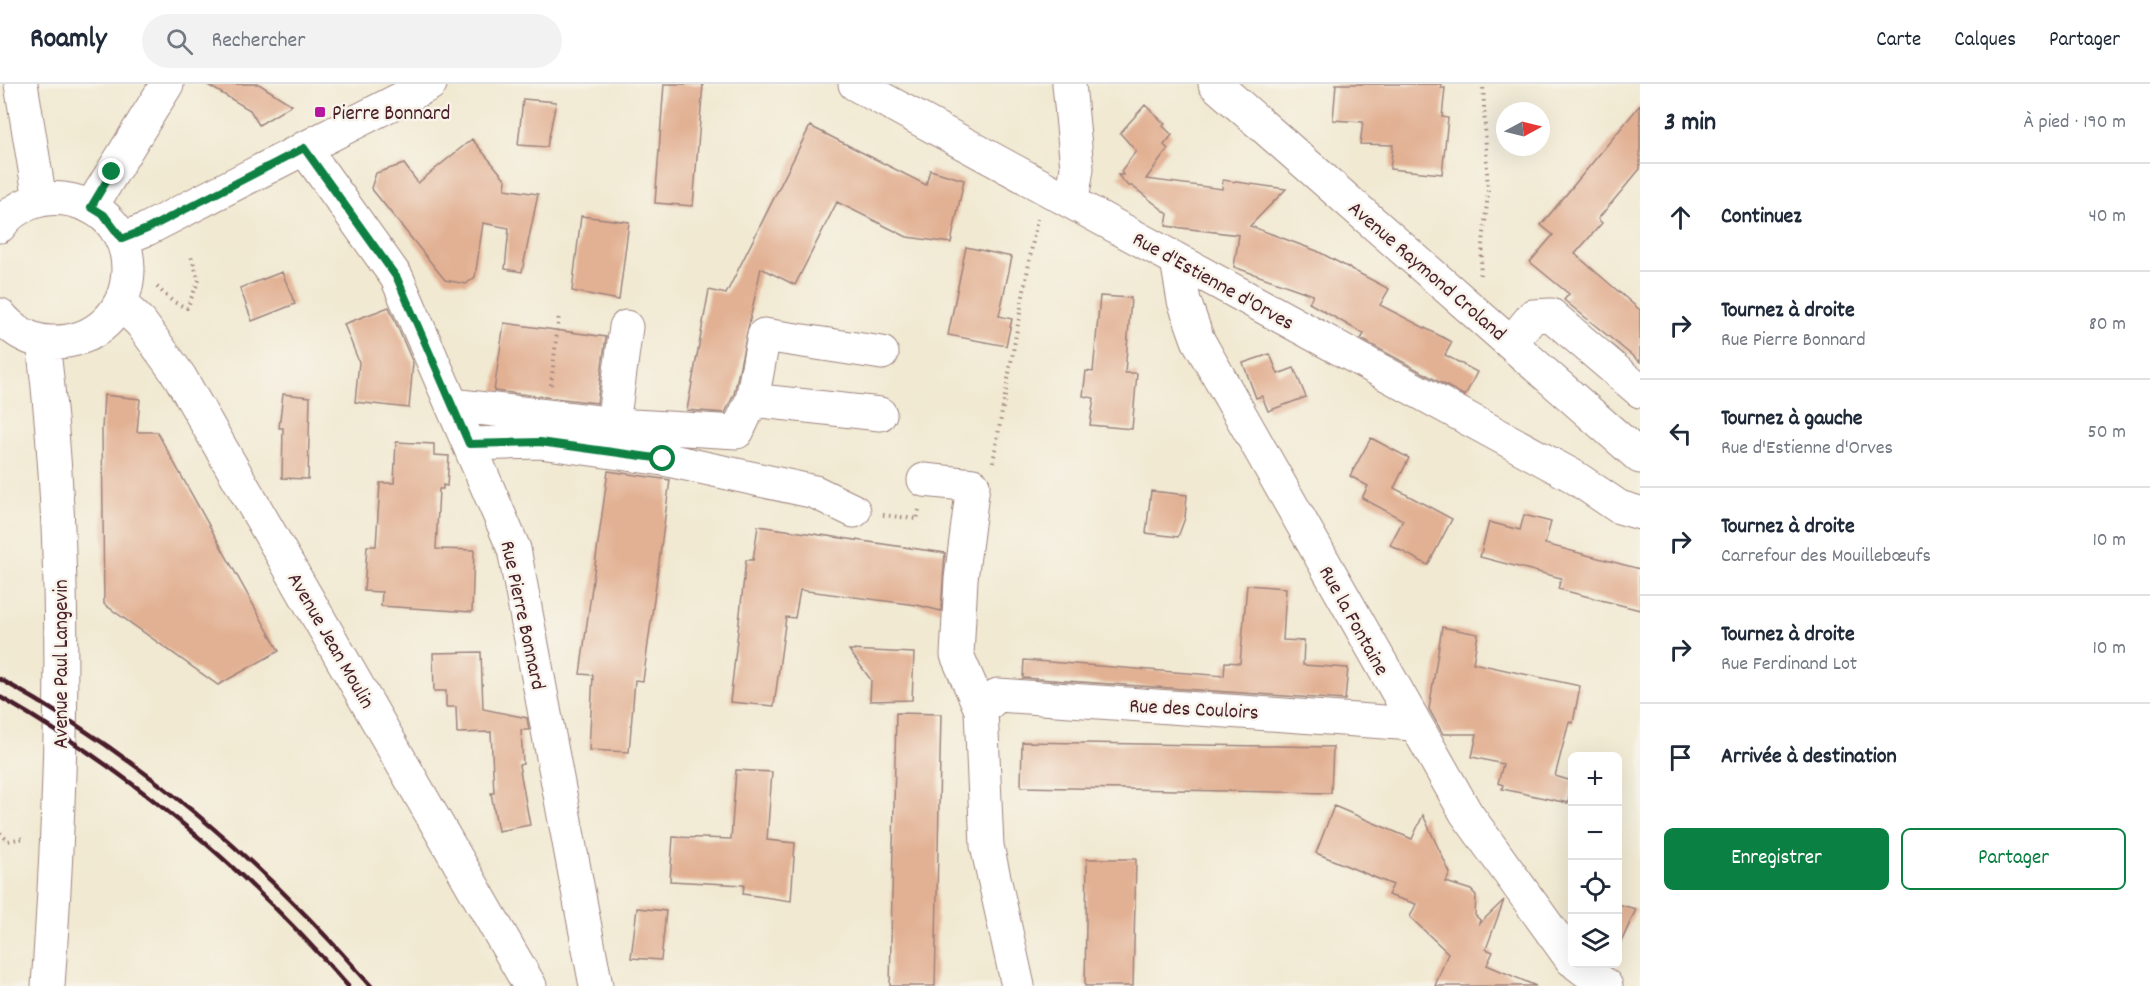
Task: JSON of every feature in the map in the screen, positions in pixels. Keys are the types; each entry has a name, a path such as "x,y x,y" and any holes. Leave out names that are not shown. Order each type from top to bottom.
{"street":[{"path":"21,84 40,200"},
{"path":"91,207 167,84"},
{"path":"122,239 147,229 430,84"},
{"name":"Rue d'Estienne d'Orves","path":"855,84 1573,476 1619,507 1640,513"},
{"path":"1069,84 1077,168 1072,201"},
{"name":"Avenue Raymond Croland","path":"1215,84 1640,457"},
{"name":"Rue Pierre Bonnard","path":"304,148 397,278 514,549 562,816 595,977"},
{"path":"0,226 19,208 40,200 57,198 91,207 104,215 122,239 128,260 131,313 107,323 88,336 66,342 43,342 23,334 0,315"},
{"name":"Rue la Fontaine","path":"1177,260 1184,301 1198,340 1413,724 1466,813 1568,954"},
{"name":"Avenue Jean Moulin","path":"131,313 180,376 530,986"},
{"path":"1511,343 1533,316 1551,315 1640,391"},
{"path":"613,424 626,327"},
{"path":"452,405 613,424 737,432 752,400 764,335 882,353"},
{"name":"Avenue Paul Langevin","path":"43,342 56,490 62,614 59,831 48,986"},
{"path":"752,400 880,414"},
{"path":"469,444 540,442 663,459 815,492 854,511"},
{"name":"Rue d'Estienne d'Orves","path":"1573,476 1597,478 1640,494"},
{"path":"924,480 973,485 961,579 957,655 981,710 987,846 1018,986"},
{"name":"Rue des Couloirs","path":"981,710 998,695 1413,724"},
{"path":"1583,968 1606,986"}],"path":[{"path":"1476,312 1488,192 1483,84"},
{"path":"993,463 1043,185"},
{"path":"131,313 153,284 172,301 187,308 199,279 191,256"},
{"path":"551,391 559,314"},
{"path":"854,511 917,519 924,480"}],"building":[{"path":"206,84 259,84 292,105 259,125 250,110"},
{"path":"664,84 703,84 693,206 655,203"},
{"path":"1336,84 1441,84 1441,88 1445,88 1442,117 1448,118 1442,174 1390,169 1393,145 1360,144 1363,122 1333,120"},
{"path":"523,99 556,102 547,147 518,145"},
{"path":"1145,105 1165,124 1163,126 1172,135 1164,145 1168,149 1146,179 1222,189 1223,180 1286,189 1250,226 1317,251 1389,289 1380,305 1452,342 1445,355 1477,372 1465,396 1361,339 1364,334 1309,303 1313,295 1234,267 1239,235 1166,226 1168,214 1132,186 1128,186 1118,175 1123,175 1121,171 1136,151 1120,133"},
{"path":"1640,105 1640,169 1598,219 1602,223 1575,254 1640,310 1640,362 1564,300 1569,294 1530,262 1553,235 1541,225"},
{"path":"810,126 926,185 930,170 964,180 951,243 907,237 837,202 795,285 761,268 734,394 725,413 687,410 709,290 726,294"},
{"path":"472,139 506,180 505,189 538,194 522,272 505,269 509,228 483,223 475,277 466,284 445,280 371,188 376,173 404,164 418,183"},
{"path":"581,216 629,222 619,300 572,291"},
{"path":"966,247 1012,257 999,316 1012,319 1006,346 948,335"},
{"path":"282,272 295,304 252,321 240,288"},
{"path":"1100,296 1131,298 1125,373 1137,373 1132,429 1090,425 1094,398 1083,396 1086,371 1093,372"},
{"path":"389,307 413,363 409,408 355,402 359,362 344,324"},
{"path":"504,323 606,337 597,403 494,391"},
{"path":"1270,354 1278,374 1294,368 1306,397 1268,411 1262,396 1256,398 1243,363"},
{"path":"283,394 310,397 308,479 282,478 283,428 279,428"},
{"path":"104,395 140,399 137,432 157,432 279,651 218,685 104,604 102,429"},
{"path":"1371,438 1409,458 1394,488 1452,519 1428,565 1390,545 1403,520 1362,498 1368,486 1350,476"},
{"path":"396,442 434,444 434,455 449,456 447,486 443,485 443,489 439,489 436,549 474,550 472,612 381,606 382,592 364,591 367,546 376,546 380,483 394,483"},
{"path":"608,471 670,480 643,681 635,680 629,752 589,750 593,675 580,674"},
{"path":"1151,491 1187,495 1185,518 1178,537 1146,533"},
{"path":"1524,515 1551,522 1545,544 1640,569 1640,610 1558,589 1561,578 1480,557 1489,522 1520,530"},
{"path":"758,526 945,553 941,611 917,605 800,590 795,618 786,617 774,706 730,702 746,560 753,560"},
{"path":"1247,585 1286,588 1283,640 1304,641 1303,665 1348,668 1345,700 1023,678 1024,660 1224,676 1225,662 1240,663"},
{"path":"1442,627 1478,634 1473,663 1580,686 1573,723 1569,722 1555,776 1568,780 1568,803 1502,789 1503,785 1498,783 1503,764 1472,757 1477,734 1443,734 1429,709"},
{"path":"849,650 914,653 912,700 870,701 871,680"},
{"path":"481,652 483,709 527,718 529,730 521,730 523,764 519,765 530,825 498,831 491,793 494,793 491,732 457,733 456,707 446,707 446,691 434,691 433,653"},
{"path":"896,713 941,714 935,986 890,986"},
{"path":"1022,742 1333,747 1331,793 1021,787"},
{"path":"736,770 772,772 767,840 795,843 791,901 743,894 744,885 670,881 673,837 731,839"},
{"path":"1334,806 1412,839 1423,815 1450,873 1446,882 1471,890 1476,895 1475,915 1480,920 1479,924 1504,900 1486,949 1493,952 1487,965 1536,986 1435,986 1448,953 1410,917 1416,904 1388,895 1393,885 1316,853"},
{"path":"1087,859 1136,859 1133,986 1085,986"},
{"path":"1622,905 1636,909 1622,940"},
{"path":"637,908 666,911 661,960 631,958"}],"railway":[{"path":"0,679 103,743 199,816 288,897 371,986"},
{"path":"0,697 96,758 186,827 270,903 348,986"}],"place":[{"name":"Pierre Bonnard","path":"320,112"}],"route":[{"path":"112,172 91,207 104,215 122,239 147,229 304,148 316,168 397,278 469,444 540,442 663,459"}]}
